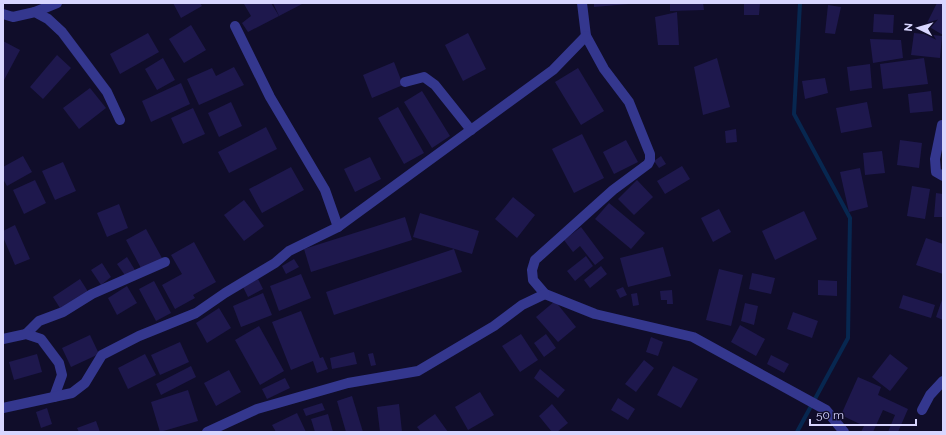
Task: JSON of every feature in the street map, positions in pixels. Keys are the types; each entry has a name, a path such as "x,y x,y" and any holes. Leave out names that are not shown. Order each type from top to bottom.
{"street":[{"path":"3,14 13,17 35,12 57,3"},
{"path":"582,3 586,36 604,69 629,102 650,154 650,160 648,164 613,190 535,260 532,270 533,280 545,294 595,314 694,337 826,410 844,432"},
{"path":"35,12 48,20 62,32 107,92 120,120"},
{"path":"234,26 270,97 325,190 338,227"},
{"path":"3,408 72,393 85,383 102,355 139,336 196,313 225,293 275,263 289,251 338,227 553,70 586,36"},
{"path":"405,82 424,77 436,85 471,130"},
{"path":"942,125 935,159 936,172 943,176"},
{"path":"26,334 39,321 62,312 92,294 165,262"},
{"path":"207,432 257,408 348,383 418,371 494,326 522,305 545,294"},
{"path":"3,339 26,334 41,339 59,363 62,375 54,397"},
{"path":"922,410 930,395 943,381"}],"building":[{"path":"173,3 200,3 202,6 181,18"},
{"path":"271,3 279,16 248,32 242,23 251,16 244,4"},
{"path":"273,3 304,3 279,16"},
{"path":"594,3 629,3 629,4 594,7"},
{"path":"670,3 703,3 704,10 670,11"},
{"path":"744,3 760,3 759,15 744,15"},
{"path":"937,3 943,3 943,35 926,25"},
{"path":"828,5 841,7 835,34 825,33"},
{"path":"677,12 679,45 658,45 655,17"},
{"path":"874,14 894,15 893,33 873,32"},
{"path":"191,25 206,50 184,63 169,39"},
{"path":"148,33 159,52 120,74 110,54"},
{"path":"468,33 486,69 463,81 445,45"},
{"path":"914,33 942,36 940,58 911,55"},
{"path":"870,39 901,40 903,58 873,63"},
{"path":"3,41 20,50 3,82"},
{"path":"57,55 71,68 43,99 30,87"},
{"path":"163,58 175,80 157,90 145,69"},
{"path":"717,58 730,107 703,115 694,67"},
{"path":"924,58 928,84 883,89 880,64"},
{"path":"394,62 403,85 372,98 363,75"},
{"path":"870,64 872,88 850,91 847,67"},
{"path":"234,67 244,85 199,105 187,79 212,68 216,76"},
{"path":"578,68 604,111 581,125 555,82"},
{"path":"825,78 828,93 805,99 802,81"},
{"path":"181,83 190,104 151,122 142,101"},
{"path":"90,88 106,108 79,129 63,108"},
{"path":"422,91 450,136 432,148 404,102"},
{"path":"931,91 933,111 910,113 908,94"},
{"path":"231,102 242,126 219,137 208,113"},
{"path":"867,102 872,127 841,133 836,108"},
{"path":"398,107 424,153 404,164 378,118"},
{"path":"193,108 205,134 183,144 171,118"},
{"path":"266,127 277,149 229,173 218,152"},
{"path":"736,129 737,142 726,143 725,131"},
{"path":"582,134 604,178 574,193 552,149"},
{"path":"626,140 638,162 614,174 603,152"},
{"path":"900,140 922,143 919,168 897,165"},
{"path":"882,151 885,173 865,175 863,153"},
{"path":"23,156 32,172 7,186 3,179 3,167"},
{"path":"661,156 666,164 659,168 654,161"},
{"path":"370,157 381,179 355,192 344,169"},
{"path":"63,162 76,191 55,200 42,171"},
{"path":"682,166 690,179 665,194 657,181"},
{"path":"291,167 304,190 262,213 249,189"},
{"path":"860,168 868,207 849,212 840,172"},
{"path":"35,180 46,203 24,214 13,190"},
{"path":"637,180 653,197 634,215 618,199"},
{"path":"912,186 930,189 925,219 907,216"},
{"path":"936,193 943,194 943,217 934,217"},
{"path":"513,197 535,215 517,238 495,219"},
{"path":"244,200 264,226 244,241 224,215"},
{"path":"609,203 645,233 631,249 595,219"},
{"path":"119,204 128,228 107,237 97,213"},
{"path":"719,209 731,232 713,242 701,218"},
{"path":"804,211 817,239 775,260 762,231"},
{"path":"420,213 479,231 472,254 413,237"},
{"path":"405,217 412,240 311,272 304,249"},
{"path":"15,225 30,259 15,265 3,237 3,231"},
{"path":"581,227 604,258 595,265 580,246 573,252 564,240"},
{"path":"146,229 162,258 142,270 126,240"},
{"path":"926,238 943,244 943,274 916,265"},
{"path":"194,242 216,282 193,295 195,298 175,309 162,285 182,274 171,255"},
{"path":"663,247 671,276 628,287 620,258"},
{"path":"454,249 462,272 334,315 326,292"},
{"path":"586,256 593,266 575,281 567,271"},
{"path":"127,257 138,275 129,281 117,264"},
{"path":"294,259 299,267 286,274 282,266"},
{"path":"102,263 111,277 101,285 91,270"},
{"path":"601,266 607,274 590,288 584,280"},
{"path":"719,269 743,275 731,326 706,320"},
{"path":"752,273 775,278 771,294 749,289"},
{"path":"301,274 311,298 279,311 270,286"},
{"path":"80,279 92,298 65,316 53,297"},
{"path":"258,279 263,289 248,297 243,287"},
{"path":"818,280 837,281 837,296 818,295"},
{"path":"154,281 171,313 156,321 139,289"},
{"path":"127,286 137,303 117,315 108,298"},
{"path":"623,287 627,295 620,298 616,290"},
{"path":"672,290 673,304 667,304 667,300 661,300 660,291"},
{"path":"263,293 272,315 241,327 233,306"},
{"path":"637,293 639,305 633,306 631,294"},
{"path":"903,295 935,305 931,318 899,308"},
{"path":"943,297 943,320 936,317"},
{"path":"555,301 576,327 558,342 536,317"},
{"path":"745,303 758,306 754,325 741,321"},
{"path":"219,308 231,328 207,343 196,323"},
{"path":"301,311 320,358 323,357 328,369 317,373 313,361 291,370 272,322"},
{"path":"793,312 818,321 812,338 787,329"},
{"path":"740,325 765,339 756,356 731,342"},
{"path":"259,326 284,371 260,385 235,340"},
{"path":"521,334 538,360 520,372 502,346"},
{"path":"546,334 556,348 544,357 534,343"},
{"path":"90,335 99,354 71,367 62,348"},
{"path":"651,337 663,342 658,356 646,352"},
{"path":"180,342 189,362 160,375 151,355"},
{"path":"354,352 357,364 332,369 330,358"},
{"path":"373,353 376,365 371,366 368,354"},
{"path":"37,354 42,372 14,380 9,362"},
{"path":"145,354 156,375 128,389 118,368"},
{"path":"890,354 908,368 890,391 872,377"},
{"path":"771,355 789,364 784,373 767,364"},
{"path":"644,360 654,368 636,392 625,384"},
{"path":"191,366 196,377 161,395 156,384"},
{"path":"673,366 698,379 681,408 657,395"},
{"path":"540,369 565,390 558,398 534,378"},
{"path":"229,370 241,392 216,406 204,383"},
{"path":"858,377 881,387 878,395 908,409 898,432 888,432 895,415 883,410 873,432 861,432 864,426 841,415"},
{"path":"285,378 290,388 267,399 262,389"},
{"path":"188,390 198,421 160,432 151,402"},
{"path":"480,392 494,415 468,430 455,407"},
{"path":"352,396 363,432 346,432 337,401"},
{"path":"618,398 635,409 628,420 611,410"},
{"path":"322,403 325,410 306,416 303,409"},
{"path":"399,404 402,432 380,432 377,407"},
{"path":"552,404 568,423 557,432 552,432 539,416"},
{"path":"47,408 52,424 41,428 36,412"},
{"path":"297,413 306,432 276,432 272,425"},
{"path":"328,414 333,432 315,432 311,419"},
{"path":"435,414 448,432 421,432 417,427"},
{"path":"96,421 100,432 79,432 77,428"}],"waterway":[{"path":"797,432 848,338 850,218 794,114 800,3"}]}
